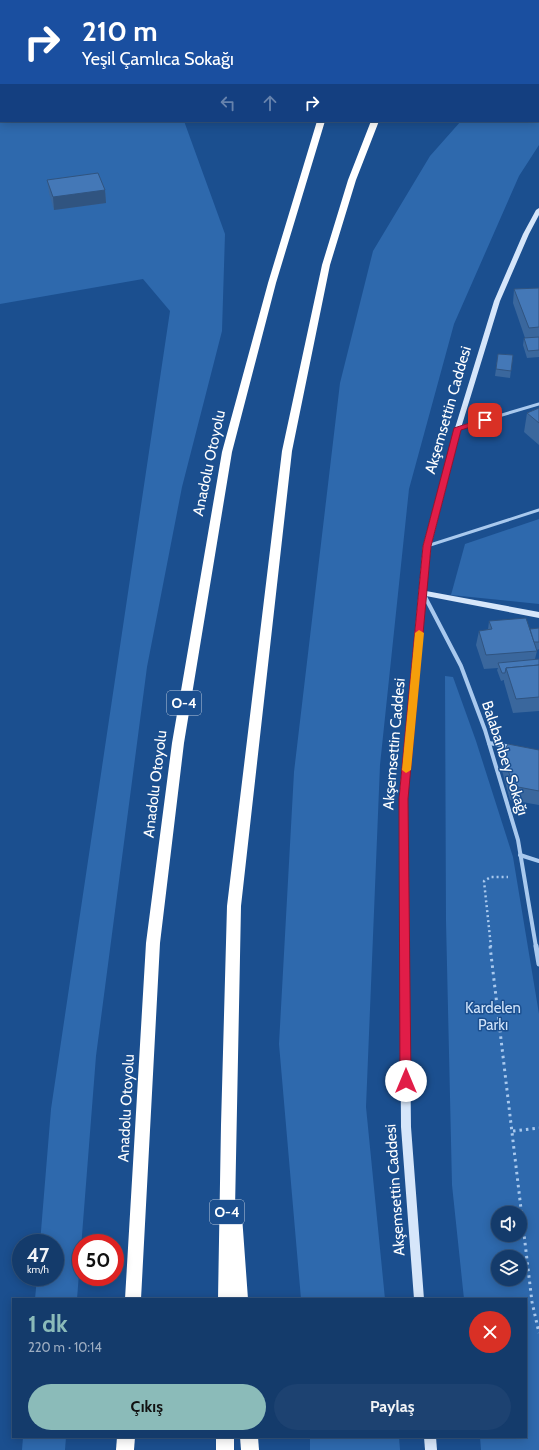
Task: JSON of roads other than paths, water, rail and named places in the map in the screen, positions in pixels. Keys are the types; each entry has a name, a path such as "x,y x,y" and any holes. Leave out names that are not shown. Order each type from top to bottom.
{"highway":[{"name":"Anadolu Otoyolu","path":"133,1298 153,943 178,744 227,452 272,283 321,122"},
{"name":"O-4","path":"226,1298 228,1125 234,906 287,451 326,265 352,180 375,122"},
{"path":"228,1125 240,1298"},
{"path":"125,1450 126,1438"},
{"path":"225,1438 225,1450"},
{"path":"249,1438 250,1450"}],"main road":[{"name":"Akşemsettin Caddesi","path":"419,1298 406,1128 404,799 427,546 458,428 497,301 526,234 539,210"},
{"path":"423,593 539,614"},
{"path":"430,1438 431,1450"}],"street":[{"path":"458,428 539,404"},
{"path":"427,546 539,510"},
{"name":"Balabanbey Sokağı","path":"423,593 461,666 489,743 518,840 539,964"},
{"path":"489,743 518,748"},
{"path":"520,855 539,861"}],"park label":[{"name":"Kardelen Parkı","path":"493,1016"}]}
